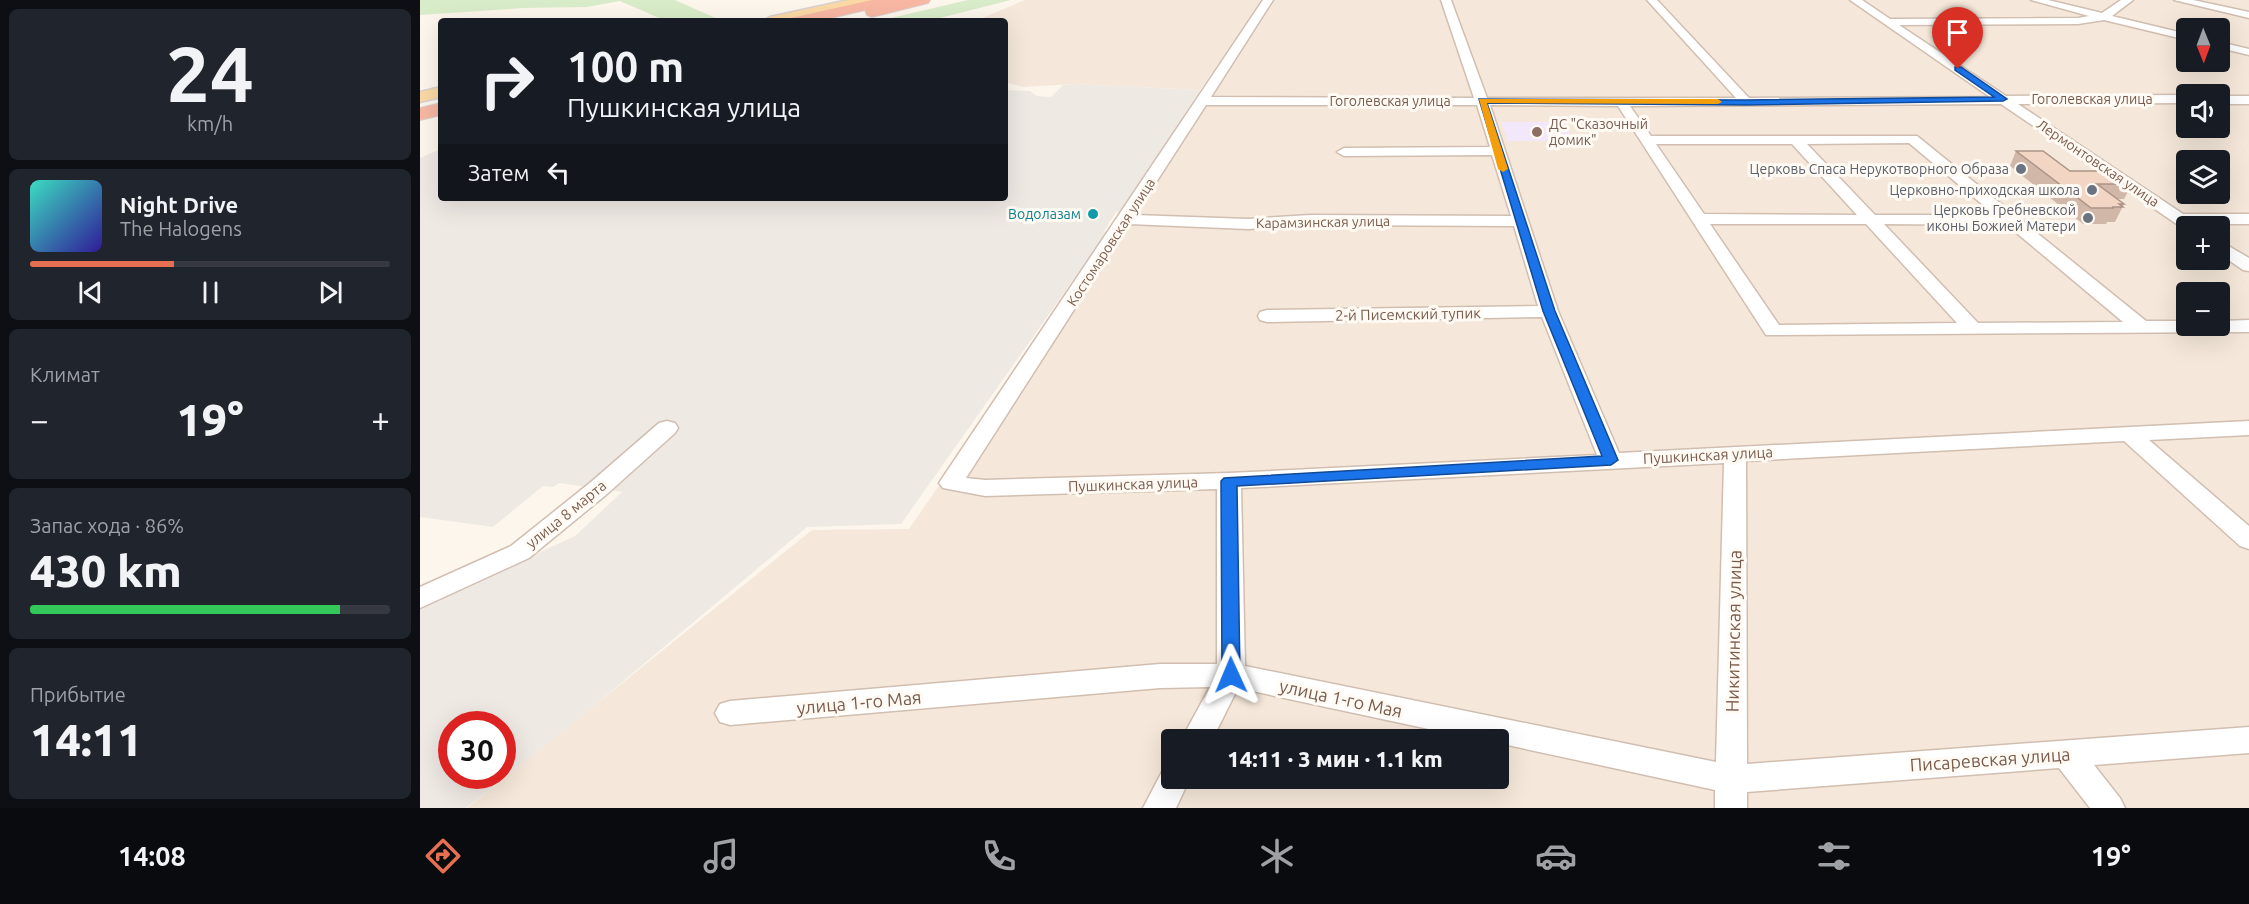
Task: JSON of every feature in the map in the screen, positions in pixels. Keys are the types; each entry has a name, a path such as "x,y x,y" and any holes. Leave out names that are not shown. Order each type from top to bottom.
{"highway":[{"path":"811,18 892,0"},
{"path":"843,18 924,0"},
{"path":"420,105 438,101"},
{"path":"420,114 438,110"}],"main road":[{"path":"784,18 866,0"},
{"path":"420,97 438,93"}],"street":[{"name":"Костомаровская улица","path":"951,483 1127,219 1268,0"},
{"path":"1446,0 1476,90 1482,101 1549,311 1611,460"},
{"path":"1653,0 1746,102"},
{"name":"Лермонтовская улица","path":"1855,0 2176,217"},
{"path":"2036,0 2176,34"},
{"path":"1887,22 2078,21 2103,17 2127,0"},
{"path":"2179,0 2249,15"},
{"path":"2230,47 2249,52"},
{"name":"Гоголевская улица","path":"1204,101 1746,102 2176,99"},
{"path":"2230,99 2249,100"},
{"path":"1622,101 1773,331 2249,326"},
{"path":"1795,139 1973,329"},
{"path":"1647,140 1912,139 2141,327"},
{"path":"1344,152 1497,151"},
{"name":"Карамзинская улица","path":"1127,219 1248,224 1310,220 1520,221"},
{"path":"1699,219 2009,220"},
{"path":"2230,220 2249,219"},
{"path":"2230,253 2249,266"},
{"name":"2-й Писемский тупик","path":"1267,316 1549,311"},
{"name":"улица 8 марта","path":"420,598 520,552 599,488 667,428"},
{"name":"Пушкинская улица","path":"951,483 985,488 1229,481 2249,428"},
{"path":"2129,434 2249,540"},
{"name":"Никитинская улица","path":"1732,793 1735,454"},
{"path":"1202,729 1231,675 1229,481"},
{"name":"улица 1-го Мая","path":"730,713 1160,676 1231,675 1732,793"},
{"name":"Писаревская улица","path":"1732,793 2067,754 2249,740"},
{"path":"2067,754 2109,808"},
{"path":"1159,808 1169,789"}],"shaded area":[{"path":"1025,0 1263,0 1200,90 1073,84 1023,87 1008,83 1008,18 982,18"},
{"path":"1274,0 2249,0 2249,808 467,808 491,789 516,789 516,769 812,530 909,529"},
{"path":"1073,84 1200,90 1152,166 1120,212 1116,212 1104,231 1107,232 901,524 807,527 516,768 516,711 438,711 438,789 490,789 466,808 420,808 420,608 575,536 622,492 559,483 553,487 543,486 493,527 420,517 420,158 438,150 438,201 1008,201 1008,90 1030,91 1037,96 1051,97 1063,85"},
{"name":"ДС \"Сказочный домик\"","path":"1501,122 1564,122 1574,141 1508,141"}],"green space":[{"path":"420,0 675,0 715,18 659,18 620,1 587,7 523,8 420,15"},
{"path":"968,0 1011,0 940,18 891,18"}],"building":[{"path":"2016,151 2043,151 2070,171 2112,171 2132,184 2097,184 2124,204 2119,204 2123,207 2091,208"}],"slow traffic":[{"path":"1503,169 1482,101 1718,102"}],"place":[{"name":"ДС \"Сказочный домик\"","path":"1537,132"},
{"name":"Церковь Спаса Нерукотворного Образа","path":"2021,169"},
{"name":"Церковно-приходская школа","path":"2092,190"},
{"name":"Водолазам","path":"1093,214"},
{"name":"Церковь Гребневской иконы Божией Матери","path":"2088,218"}],"route":[{"path":"1231,675 1229,481 1611,460 1549,311 1482,101 1746,102 2003,99 1958,69"}]}
